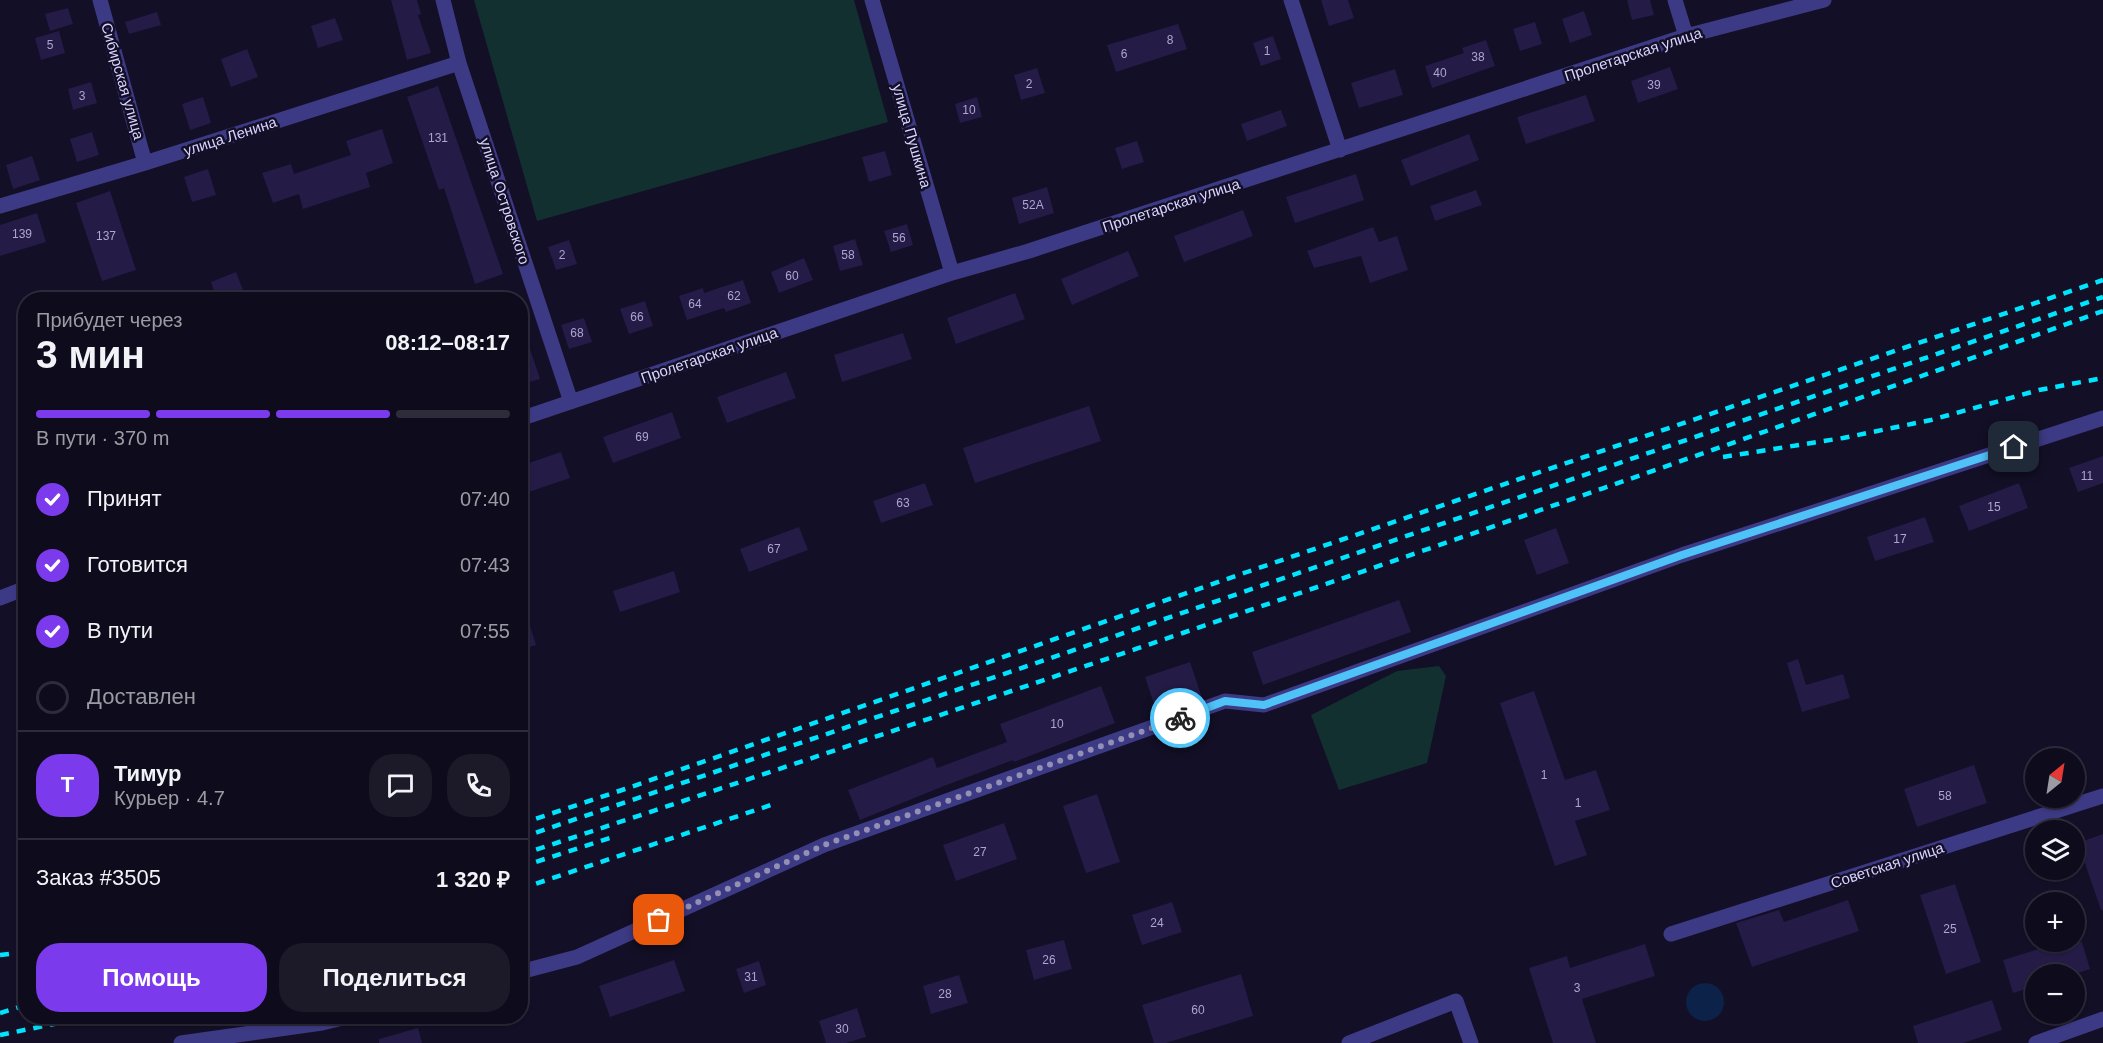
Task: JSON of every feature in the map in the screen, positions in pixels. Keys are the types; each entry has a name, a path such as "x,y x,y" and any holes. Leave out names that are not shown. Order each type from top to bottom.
{"street":[{"name":"Сибирская улица","path":"100,0 145,163"},
{"name":"улица Островского","path":"443,0 459,63 571,402"},
{"name":"улица Пушкина","path":"872,0 952,273"},
{"path":"1291,0 1340,150"},
{"path":"1675,0 1686,36"},
{"name":"Пролетарская улица","path":"528,416 952,273 1340,150 1686,36 1824,0"},
{"name":"улица Ленина","path":"0,207 459,63"},
{"path":"528,970 577,957 824,845 1225,701 1264,705 1682,555 2103,418"},
{"path":"0,598 18,591"},
{"name":"Советская улица","path":"1671,934 2103,796"},
{"path":"1349,1043 1456,1001 1471,1043"},
{"path":"2036,1043 2103,1019"},
{"path":"181,1043 315,1024"}],"green space":[{"path":"474,0 854,0 888,122 537,221"},
{"path":"1439,666 1446,676 1427,763 1339,790 1311,715 1397,671"}],"water":[{"path":"1705,983 1719,988 1724,1002 1719,1016 1705,1021 1691,1016 1686,1002 1691,988"}],"building":[{"path":"391,0 417,0 421,14 418,15 431,53 407,60"},
{"path":"1321,0 1348,0 1354,18 1329,26"},
{"path":"1627,0 1650,0 1654,15 1632,20"},
{"path":"68,8 73,24 50,31 45,14"},
{"path":"1584,11 1592,35 1570,43 1562,19"},
{"path":"157,12 161,25 129,34 125,22"},
{"path":"335,18 343,40 318,48 311,26"},
{"path":"1535,22 1542,44 1520,51 1513,29"},
{"path":"1178,24 1187,49 1116,72 1107,45"},
{"path":"59,31 65,53 41,60 35,38"},
{"path":"1273,36 1281,59 1261,66 1253,43"},
{"path":"1486,40 1495,66 1432,88 1425,66 1464,53 1462,48"},
{"path":"247,49 258,77 231,87 221,59"},
{"path":"1670,67 1678,89 1638,103 1631,81"},
{"path":"1037,68 1045,93 1021,100 1014,75"},
{"path":"1395,69 1403,95 1359,108 1351,83"},
{"path":"91,82 97,103 73,110 68,89"},
{"path":"438,86 503,274 475,284 444,188 439,190 407,97"},
{"path":"1586,95 1595,121 1526,144 1517,117"},
{"path":"203,97 211,123 190,130 182,104"},
{"path":"977,97 982,117 960,123 955,104"},
{"path":"1281,110 1287,126 1247,141 1241,124"},
{"path":"382,129 393,163 366,173 370,187 303,209 299,194 273,203 262,173 291,164 294,174 351,155 346,141"},
{"path":"92,132 99,155 77,162 70,139"},
{"path":"1469,134 1479,160 1411,186 1401,160"},
{"path":"1137,141 1144,162 1122,169 1115,148"},
{"path":"885,151 892,175 869,182 862,157"},
{"path":"32,156 40,180 13,189 6,165"},
{"path":"208,169 216,195 192,202 184,177"},
{"path":"1356,174 1364,200 1295,223 1286,197"},
{"path":"1047,187 1054,213 1019,224 1012,198"},
{"path":"1476,190 1482,205 1435,221 1430,206"},
{"path":"110,191 136,270 102,281 76,203"},
{"path":"1243,210 1253,236 1184,262 1174,236"},
{"path":"37,213 46,242 0,256 0,225"},
{"path":"907,224 913,245 891,252 884,231"},
{"path":"1373,227 1379,242 1397,236 1408,270 1370,283 1361,256 1314,268 1307,251"},
{"path":"855,239 863,265 840,271 833,246"},
{"path":"569,240 577,264 556,270 548,247"},
{"path":"1128,251 1139,276 1072,305 1061,279"},
{"path":"804,258 813,280 779,293 771,272"},
{"path":"236,272 244,292 214,292 211,282"},
{"path":"743,280 751,303 726,312 724,308 687,320 679,296 703,288 704,293"},
{"path":"1015,293 1025,319 956,344 947,318"},
{"path":"645,301 653,326 629,334 620,309"},
{"path":"584,318 592,342 569,349 561,325"},
{"path":"903,333 912,359 842,382 834,355"},
{"path":"528,343 540,379 528,383"},
{"path":"786,372 796,398 727,423 717,397"},
{"path":"1089,406 1101,441 975,483 963,448"},
{"path":"672,412 681,438 613,463 603,437"},
{"path":"561,452 570,478 528,492 528,463"},
{"path":"2103,456 2103,483 2078,492 2069,468"},
{"path":"925,483 933,505 881,523 873,501"},
{"path":"2019,483 2028,508 1969,531 1959,506"},
{"path":"1925,517 1934,542 1875,561 1867,537"},
{"path":"799,527 808,550 749,572 740,549"},
{"path":"1556,528 1569,563 1537,575 1524,540"},
{"path":"674,571 680,592 620,612 613,591"},
{"path":"1399,600 1411,632 1263,685 1252,652"},
{"path":"528,620 536,645 528,648"},
{"path":"1798,659 1806,685 1843,674 1850,698 1802,712 1787,663"},
{"path":"1190,662 1202,698 1157,713 1145,677"},
{"path":"1101,686 1115,723 944,786 860,820 848,790 933,757 937,768 1007,742 1000,724"},
{"path":"1534,691 1565,780 1596,770 1610,810 1575,821 1587,855 1555,866 1500,703"},
{"path":"1974,765 1987,803 1917,827 1904,789"},
{"path":"1097,794 1120,862 1086,873 1063,806"},
{"path":"1004,823 1017,859 956,881 943,845"},
{"path":"2103,834 2103,910 2101,910 2085,863 2085,840"},
{"path":"1955,884 1981,962 1946,974 1920,895"},
{"path":"1848,900 1859,931 1752,967 1736,923 1779,910 1784,922"},
{"path":"1172,902 1182,932 1142,945 1132,915"},
{"path":"1064,940 1072,969 1034,980 1026,950"},
{"path":"1645,944 1655,976 1582,999 1596,1043 1553,1043 1529,968 1567,956 1570,968"},
{"path":"2029,952 2085,952 2090,969 2085,971 2085,964 2025,964 2025,989 2013,993 2003,960"},
{"path":"674,960 685,991 610,1017 599,986"},
{"path":"759,961 766,985 744,993 736,969"},
{"path":"1241,974 1253,1016 1166,1043 1154,1043 1142,1005"},
{"path":"959,975 968,1003 931,1014 923,986"},
{"path":"1992,1000 2002,1030 1963,1043 1918,1043 1913,1026"},
{"path":"857,1008 866,1037 846,1043 826,1043 819,1021"},
{"path":"418,1028 422,1043 379,1043 379,1039"}],"railway":[{"path":"528,821 1247,572 2103,280"},
{"path":"528,835 2103,297"},
{"path":"528,852 1314,588 2103,311"},
{"path":"1723,457 1843,438 1931,420 2039,390 2103,378"},
{"path":"528,886 777,803"},
{"path":"528,864 616,836"},
{"path":"0,955 18,953"},
{"path":"0,1013 18,1007"},
{"path":"0,1035 54,1024"}],"way so far":[{"path":"659,920 824,845 1180,718"}],"route":[{"path":"1180,718 1225,701 1264,705 1682,555 2014,447"}]}
